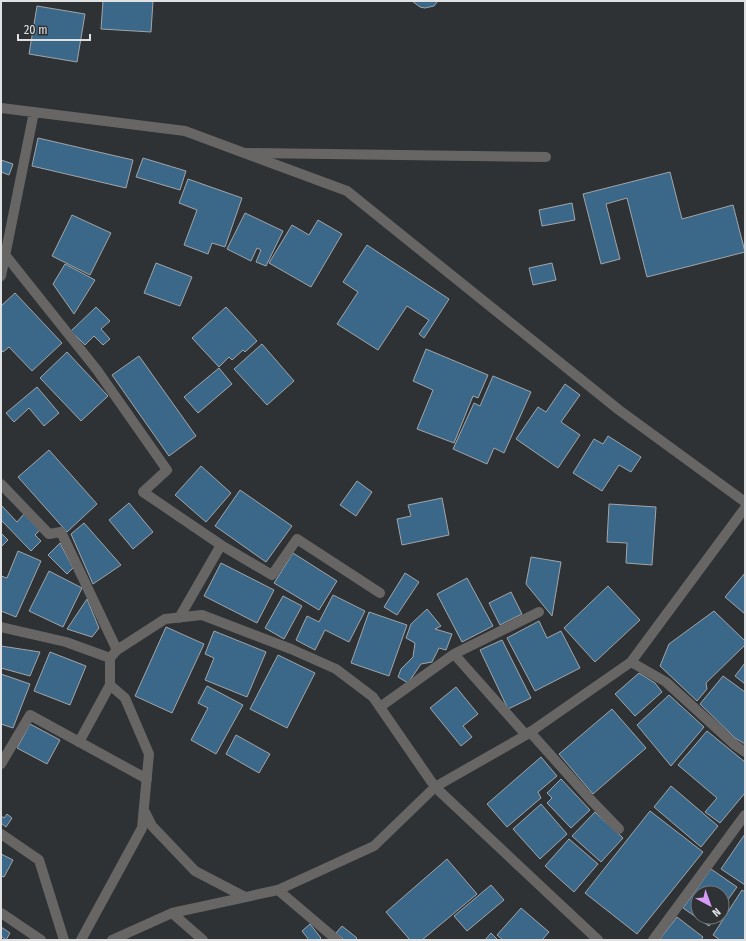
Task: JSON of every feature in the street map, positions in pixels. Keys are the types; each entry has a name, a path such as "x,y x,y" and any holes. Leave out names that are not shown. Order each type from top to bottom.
{"street":[{"path":"1,108 185,131 347,191 619,410 745,502"},
{"path":"1,275 34,112"},
{"path":"243,153 546,157"},
{"path":"6,256 96,370 168,470 143,492 221,545 272,575 297,539 380,593"},
{"path":"1,484 49,534 60,532 117,650"},
{"path":"112,940 172,913 278,890 374,846 435,787 528,734 631,662 745,508"},
{"path":"180,618 221,545"},
{"path":"380,707 454,654 539,612"},
{"path":"79,742 110,685 110,658 117,650 165,619 202,615 291,649 336,669 373,697 435,787 598,940"},
{"path":"1,628 66,642 110,658"},
{"path":"454,654 619,829"},
{"path":"631,662 666,682 734,745 745,752"},
{"path":"81,940 142,828 149,754 125,698 110,685"},
{"path":"1,764 30,715 147,779"},
{"path":"144,809 152,826 195,871 244,897"},
{"path":"653,940 745,815"},
{"path":"1,834 39,860 64,940"},
{"path":"278,890 337,940"},
{"path":"1,913 41,940"},
{"path":"172,913 203,940"}],"building":[{"path":"103,1 153,1 151,32 101,29"},
{"path":"412,1 438,1 434,6 425,8 420,7"},
{"path":"37,6 85,14 77,62 29,54"},
{"path":"38,138 133,160 126,188 32,166"},
{"path":"143,158 186,171 180,190 136,177"},
{"path":"1,160 13,164 9,175 1,172"},
{"path":"670,172 682,219 733,205 745,252 647,277 627,198 606,204 620,259 601,264 583,194"},
{"path":"188,179 242,198 225,247 212,243 208,254 184,245 197,210 179,203"},
{"path":"572,203 575,220 542,226 539,210"},
{"path":"245,213 283,231 266,266 256,262 261,250 257,248 251,261 227,249"},
{"path":"72,215 111,233 90,275 52,256"},
{"path":"318,220 342,234 311,287 269,263 292,225 309,235"},
{"path":"367,245 449,299 424,338 419,334 429,320 407,306 378,350 337,324 358,292 343,282"},
{"path":"156,263 192,277 180,306 144,293"},
{"path":"552,263 556,280 533,285 529,268"},
{"path":"65,264 95,280 74,314 53,284"},
{"path":"15,293 62,343 32,371 9,347 3,352 1,349 1,306"},
{"path":"96,307 110,321 101,329 110,339 103,345 94,336 85,345 71,331"},
{"path":"226,307 257,341 245,352 243,350 232,360 229,357 219,367 192,338"},
{"path":"262,344 294,381 267,405 234,369"},
{"path":"426,349 488,375 478,398 473,396 454,443 417,429 433,390 413,381"},
{"path":"67,352 108,396 81,421 40,378"},
{"path":"139,356 196,436 169,456 112,375"},
{"path":"219,368 232,384 198,413 184,397"},
{"path":"493,376 531,392 504,453 494,448 487,464 453,449 474,403 480,406"},
{"path":"565,384 580,395 561,422 580,435 558,468 516,439 538,407 546,412"},
{"path":"37,387 59,413 44,426 29,408 14,422 6,413"},
{"path":"608,436 641,457 631,472 619,465 602,491 573,473 594,439 603,444"},
{"path":"49,450 97,504 67,532 18,477"},
{"path":"201,466 231,493 206,522 175,495"},
{"path":"357,481 372,492 356,516 340,505"},
{"path":"240,490 292,526 266,562 215,526"},
{"path":"442,498 449,535 402,545 397,519 411,516 408,505"},
{"path":"129,503 153,532 133,549 109,520"},
{"path":"609,504 656,507 652,565 626,563 627,543 607,542"},
{"path":"1,505 17,522 24,514 40,530 35,535 41,541 31,551 1,520"},
{"path":"84,523 121,565 93,584 71,534"},
{"path":"1,533 8,540 1,547"},
{"path":"60,543 73,568 67,574 48,555"},
{"path":"18,551 41,561 16,617 1,611 1,576 7,578"},
{"path":"293,553 337,581 319,610 274,583"},
{"path":"531,557 561,562 552,616 526,584"},
{"path":"221,563 274,590 257,623 204,596"},
{"path":"49,571 82,588 63,627 29,611"},
{"path":"405,573 419,582 397,615 384,607"},
{"path":"745,573 745,614 725,597"},
{"path":"467,578 493,626 462,642 437,594"},
{"path":"608,586 640,620 595,662 564,628"},
{"path":"511,592 522,614 500,625 489,603"},
{"path":"333,595 365,611 349,642 325,630 315,650 296,640 307,616 319,622"},
{"path":"283,596 302,606 284,639 265,628"},
{"path":"87,599 99,628 92,637 67,629"},
{"path":"427,609 441,626 435,629 452,634 446,650 439,648 432,662 421,664 408,683 398,677 401,669 413,657 415,643 406,638 411,624"},
{"path":"714,611 745,641 745,645 706,683 707,689 697,701 660,666 669,644"},
{"path":"369,612 407,625 389,676 351,663"},
{"path":"539,621 547,638 561,631 580,668 535,691 507,638"},
{"path":"166,627 204,644 172,713 135,696"},
{"path":"214,631 266,652 247,697 205,680 214,658 205,654"},
{"path":"502,640 531,698 508,709 480,650"},
{"path":"1,646 40,652 30,676 1,668"},
{"path":"50,652 86,666 70,705 34,691"},
{"path":"278,655 315,673 287,728 250,709"},
{"path":"745,663 745,684 735,676"},
{"path":"639,673 655,683 662,692 635,716 615,694"},
{"path":"1,674 30,684 13,728 1,724"},
{"path":"723,676 745,692 745,744 735,738 700,704"},
{"path":"207,686 243,705 216,754 191,740 208,708 198,703"},
{"path":"456,687 478,714 463,726 472,737 461,746 430,708"},
{"path":"669,695 704,727 671,766 637,725"},
{"path":"612,709 646,748 593,794 559,754"},
{"path":"30,724 60,740 47,764 17,748"},
{"path":"707,731 745,762 745,793 720,823 705,812 717,798 678,765"},
{"path":"236,735 270,754 259,773 226,754"},
{"path":"541,757 557,776 538,792 541,798 507,827 487,804"},
{"path":"561,779 590,810 571,828 547,803 552,798 547,793"},
{"path":"671,786 718,826 701,847 654,807"},
{"path":"541,804 567,834 540,859 513,829"},
{"path":"650,811 703,852 637,934 585,893"},
{"path":"595,812 623,838 601,862 572,836"},
{"path":"7,814 12,818 6,827 1,823 1,816 4,818"},
{"path":"745,834 745,885 721,869"},
{"path":"569,839 598,864 574,892 545,866"},
{"path":"1,854 13,860 4,877 1,876"},
{"path":"447,859 477,894 422,940 410,940 386,912"},
{"path":"711,869 737,887 730,897 730,885 700,885"},
{"path":"491,885 504,900 467,931 454,916"},
{"path":"742,890 745,892 745,940 720,940 713,935 719,925 730,925 730,909"},
{"path":"690,898 690,913 683,908"},
{"path":"521,908 549,932 542,940 503,940 497,935"},
{"path":"677,917 703,937 701,940 659,940"},
{"path":"310,924 321,938 319,940 309,940 302,931"},
{"path":"342,926 357,938 355,940 344,940 336,933"},
{"path":"1,927 10,933 6,940 1,936"},
{"path":"491,933 498,940 485,940"}]}
